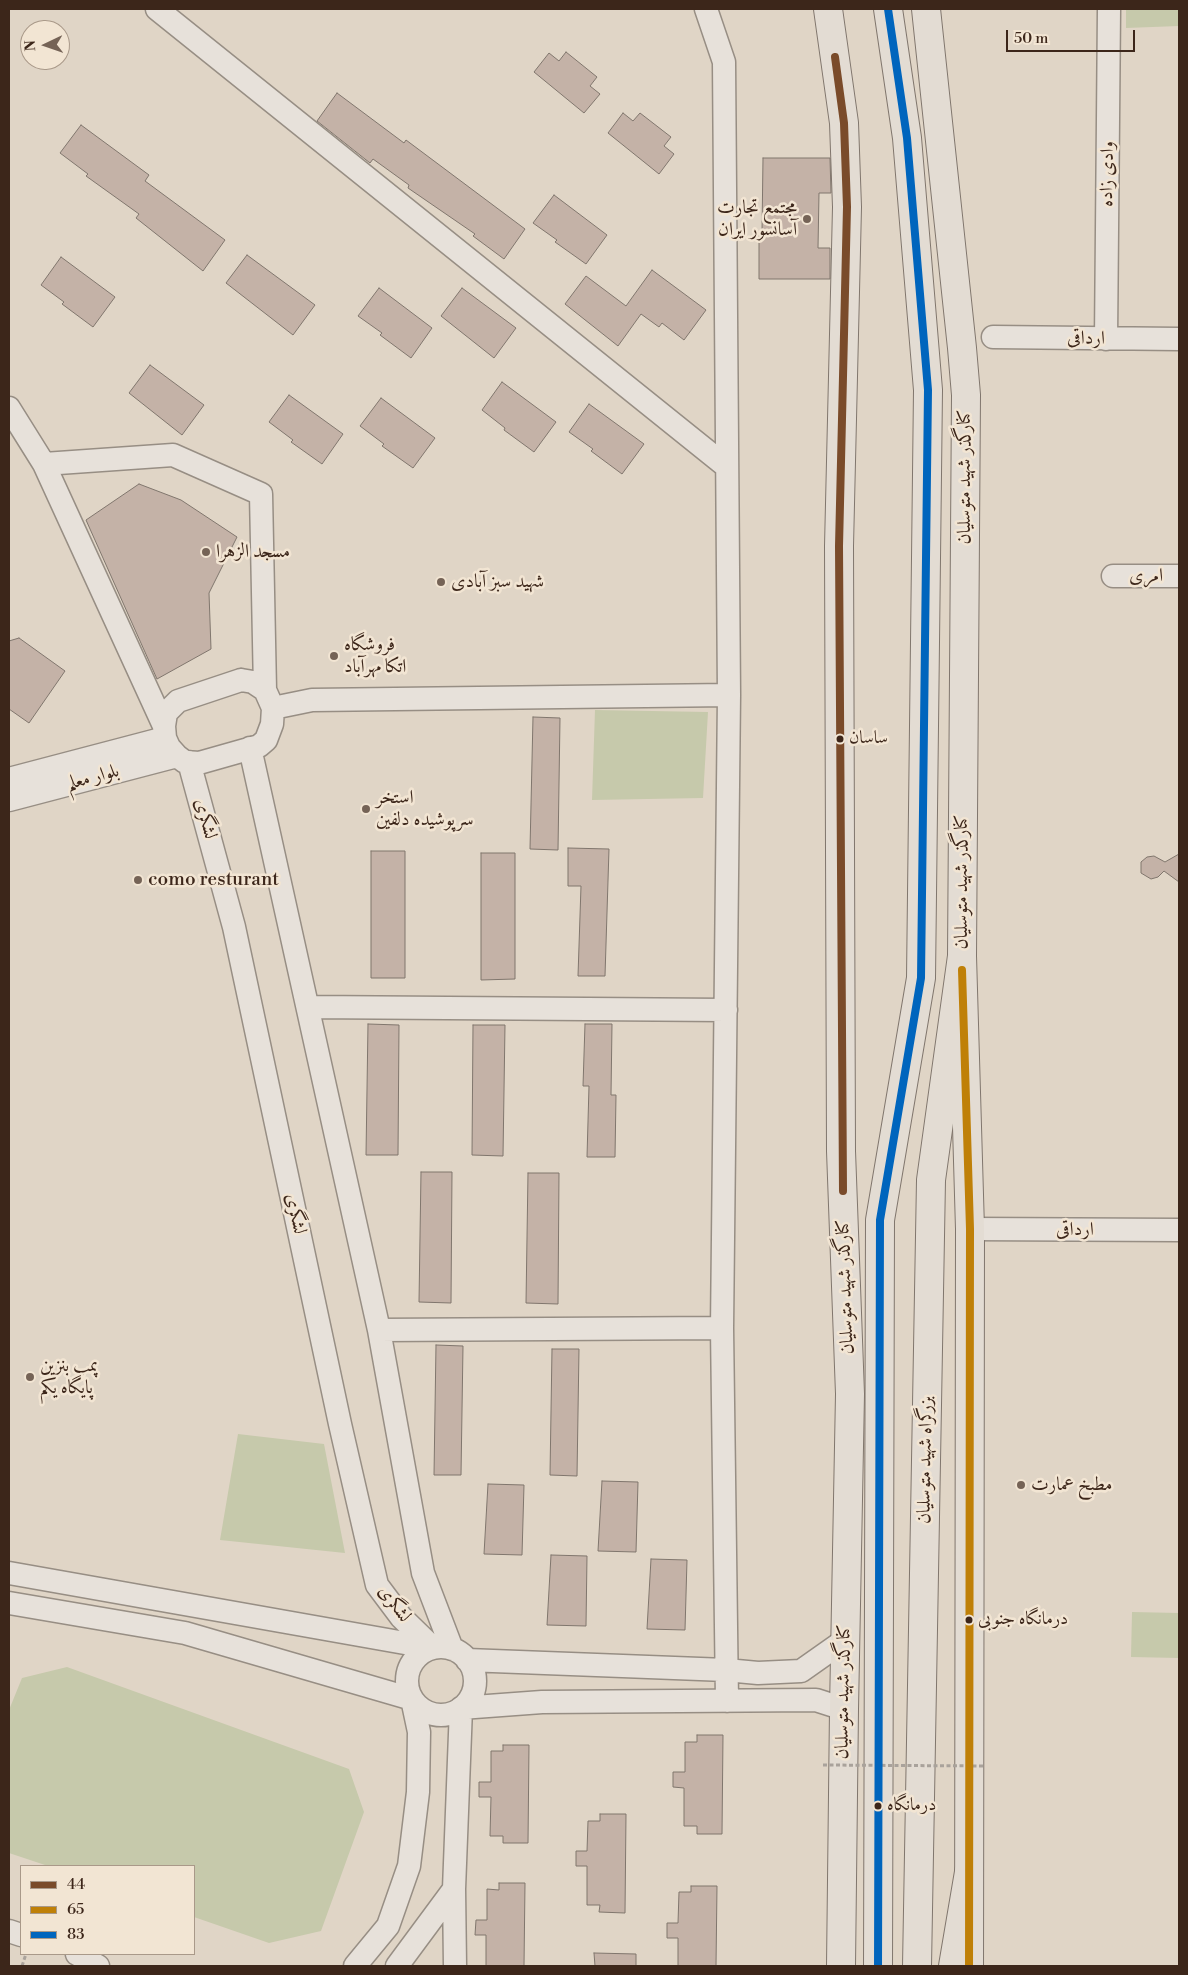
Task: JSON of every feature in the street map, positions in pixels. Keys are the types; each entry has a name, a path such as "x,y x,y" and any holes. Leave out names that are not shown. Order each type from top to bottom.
{"main road":[{"name":"کنارگذر شهید متوسلیان","path":"828,9 844,123 847,207 839,566 841,1150 850,1394 841,1966"},
{"path":"878,1966 880,1220 921,978 928,410 928,390 907,138 888,9"},
{"name":"کنارگذر شهید متوسلیان","path":"928,14 966,395 962,956 970,1229 968,1872 970,1966"},
{"name":"بزرگراه شهید متوسلیان","path":"917,1966 931,1180 962,956"},
{"path":"850,1394 880,1245"},
{"path":"953,1966 968,1872"}],"street":[{"path":"157,9 727,468"},
{"path":"706,9 724,62 729,695 722,1328 727,1701"},
{"name":"وادی زاده","path":"1106,339 1109,9"},
{"name":"ارداقی","path":"993,337 1179,339"},
{"name":"لشگری","path":"9,408 44,464 174,745 234,927 340,1424 378,1585 402,1617 451,1652"},
{"path":"44,464 173,455 261,494 269,699 272,724 266,740 259,746 199,762 174,745 166,713 178,701 241,680 253,682 269,699 729,695"},
{"name":"امری","path":"1114,576 1179,576"},
{"name":"بلوار معلم","path":"9,779 174,745"},
{"name":"بلوار معلم","path":"9,800 174,745"},
{"name":"لشگری","path":"250,748 379,1330 423,1573 451,1652"},
{"path":"308,1007 726,1010"},
{"name":"ارداقی","path":"970,1229 1179,1230"},
{"path":"379,1330 722,1328"},
{"path":"9,1573 451,1652 473,1669 474,1685 469,1700 461,1708 451,1713 440,1715 429,1713 419,1707 412,1699 186,1633 9,1603"},
{"path":"355,1966 388,1926 409,1866 418,1782 419,1732 407,1684 409,1668 423,1652 451,1652 758,1673 801,1671 845,1640"},
{"path":"461,1708 542,1702 816,1700 844,1708"},
{"path":"455,1966 454,1889 461,1708"},
{"path":"398,1966 454,1889"},
{"path":"79,1955 98,1966"}],"path":[{"path":"824,1765 985,1766"}],"green space":[{"path":"1126,9 1179,9 1179,26 1126,28"},
{"path":"595,710 708,712 703,798 592,800"},
{"path":"238,1434 324,1444 345,1553 220,1540"},
{"path":"1132,1612 1179,1613 1179,1658 1131,1657"},
{"path":"67,1667 349,1769 364,1812 321,1931 269,1943 195,1917 195,1865 45,1865 9,1853 9,1710 22,1678"}],"building":[{"path":"566,52 597,77 590,86 600,94 584,113 534,72 549,53 559,61"},
{"path":"337,93 404,143 406,140 525,229 504,259 473,236 475,234 408,188 409,185 373,159 370,163 317,121"},
{"path":"623,113 633,121 640,113 671,137 664,146 674,154 659,174 608,133"},
{"path":"81,125 149,175 145,181 225,240 203,271 136,218 139,214 86,176 88,174 60,153"},
{"name":"مجتمع تجارت آسانسور ایران","path":"763,158 830,158 831,193 819,193 818,248 830,248 830,279 759,279 759,232 762,232"},
{"path":"554,195 607,235 586,264 555,242 557,240 533,223"},
{"path":"247,255 315,305 293,335 226,283"},
{"path":"61,257 115,297 93,327 62,304 64,302 41,285"},
{"path":"652,270 706,310 684,340 662,323 659,327 641,314 618,346 565,304 586,276 626,306"},
{"path":"379,288 432,328 411,358 380,335 382,333 358,316"},
{"path":"462,288 516,328 494,358 441,316"},
{"path":"150,365 204,405 182,435 129,393"},
{"path":"502,382 556,422 534,452 504,430 505,428 482,410"},
{"path":"289,395 343,434 322,464 291,442 293,440 269,422"},
{"path":"381,398 435,438 413,468 382,446 384,444 360,426"},
{"path":"589,404 644,444 622,474 591,451 593,449 569,432"},
{"path":"139,484 181,500 237,537 209,593 211,649 157,679 86,520"},
{"path":"19,638 65,671 29,723 9,709 9,641"},
{"path":"533,717 560,718 558,850 530,849"},
{"path":"568,848 609,849 605,976 578,976 581,886 568,886"},
{"path":"371,851 405,851 405,978 371,978"},
{"path":"481,853 515,853 515,979 481,980"},
{"path":"1179,854 1179,882 1164,871 1158,877 1151,879 1141,873 1141,862 1147,857 1154,856 1165,862"},
{"path":"368,1024 399,1025 398,1155 366,1155"},
{"path":"585,1024 612,1024 611,1095 616,1095 615,1157 587,1157 589,1086 583,1086"},
{"path":"473,1025 505,1025 503,1156 472,1155"},
{"path":"421,1172 452,1172 451,1303 419,1302"},
{"path":"528,1173 559,1173 558,1304 526,1303"},
{"path":"436,1345 463,1346 461,1475 434,1475"},
{"path":"552,1349 579,1349 577,1476 550,1475"},
{"path":"602,1481 638,1482 636,1552 598,1551"},
{"path":"488,1484 524,1485 522,1555 484,1554"},
{"path":"551,1555 587,1556 586,1626 547,1625"},
{"path":"651,1559 687,1560 685,1630 647,1629"},
{"path":"697,1735 723,1735 722,1834 697,1834 697,1826 684,1826 684,1788 673,1787 673,1772 685,1772 685,1742 697,1742"},
{"path":"503,1745 529,1745 528,1843 503,1843 503,1836 490,1836 491,1797 479,1797 479,1782 491,1782 491,1751 503,1751"},
{"path":"600,1814 626,1814 625,1913 599,1912 600,1905 587,1905 587,1866 576,1866 576,1851 587,1851 588,1821 600,1821"},
{"path":"499,1883 525,1883 524,1966 486,1966 486,1935 475,1935 476,1920 487,1920 487,1889 499,1890"},
{"path":"691,1886 717,1886 716,1966 678,1966 678,1938 667,1938 667,1923 678,1923 679,1892 691,1892"},
{"path":"594,1953 636,1954 636,1966 595,1966"}],"transit line":[{"name":"83","path":"878,1966 880,1220 921,978 928,390 907,138 888,9"},
{"name":"44","path":"835,57 844,123 847,207 839,546 843,1191"},
{"name":"65","path":"962,970 970,1229 969,1966"}],"place":[{"name":"مجتمع تجارت آسانسور ایران","path":"807,219"},
{"name":"مسجد الزهرا","path":"206,552"},
{"name":"شهید سبز آبادی","path":"441,582"},
{"name":"فروشگاه اتکا مهرآباد","path":"334,656"},
{"name":"ساسان","path":"840,739"},
{"name":"استخر سرپوشیده دلفین","path":"366,809"},
{"name":"como resturant","path":"138,880"},
{"name":"پمپ بنزين پايگاه يكم","path":"30,1377"},
{"name":"مطبخ عمارت","path":"1021,1485"},
{"name":"درمانگاه جنوبی","path":"969,1620"},
{"name":"درمانگاه","path":"878,1806"}]}
